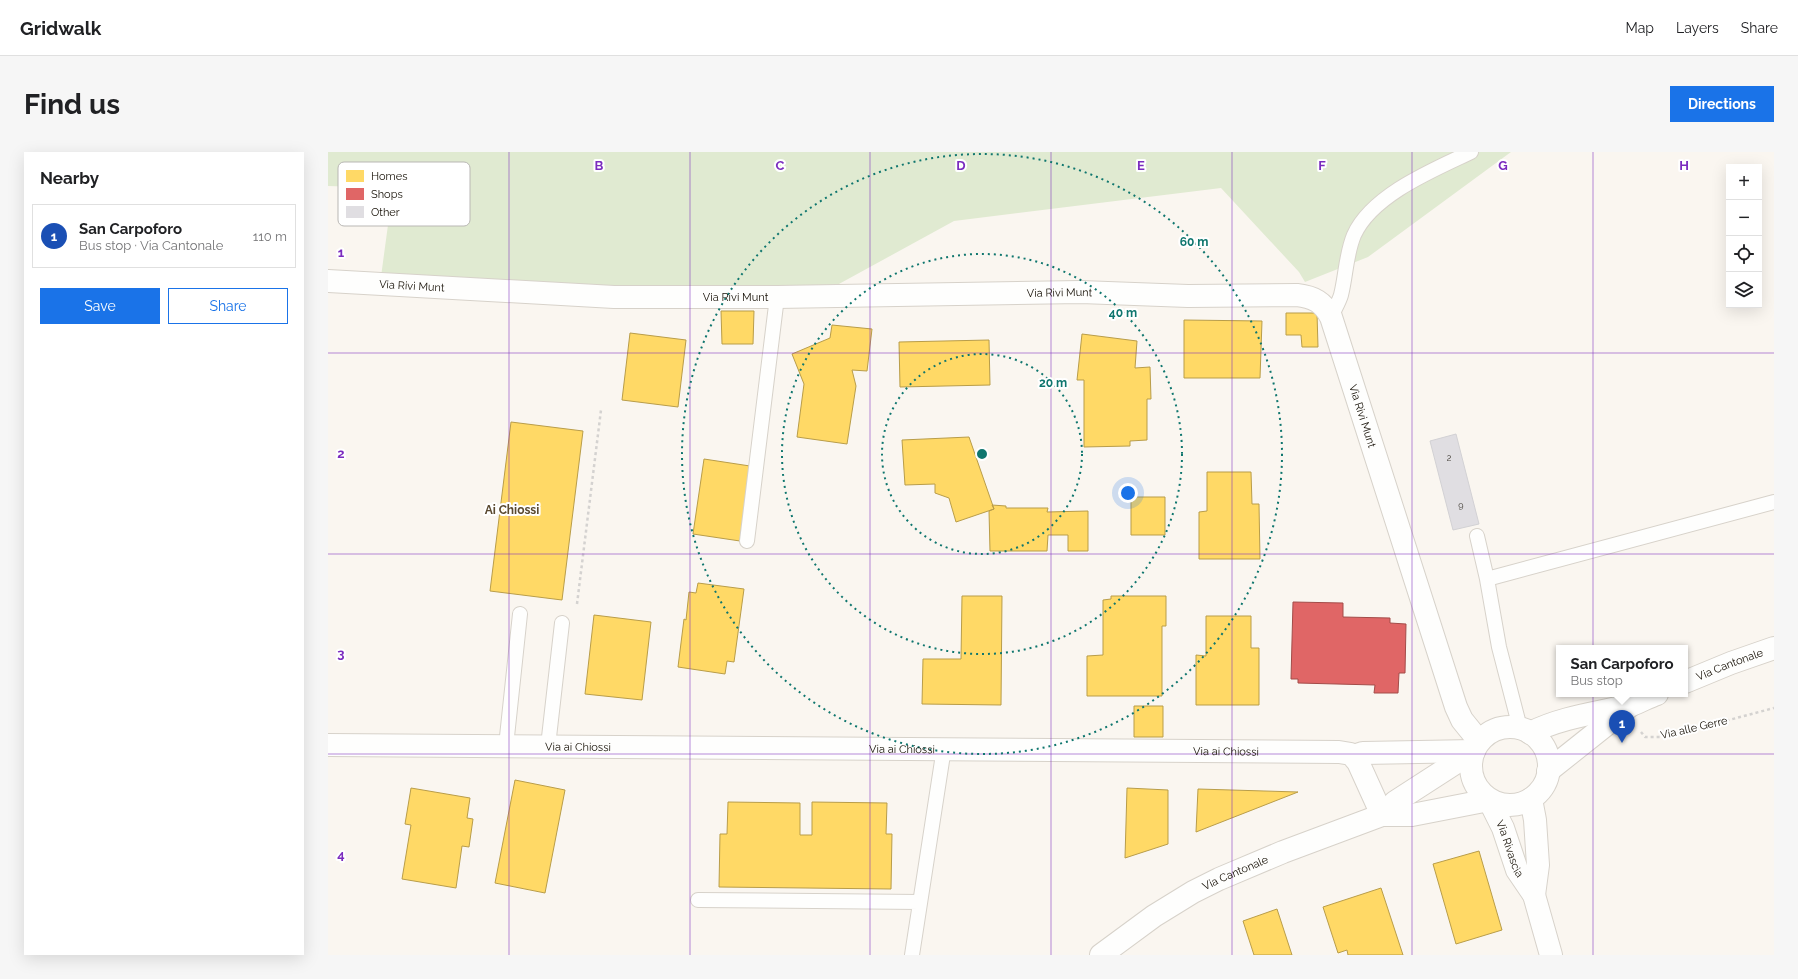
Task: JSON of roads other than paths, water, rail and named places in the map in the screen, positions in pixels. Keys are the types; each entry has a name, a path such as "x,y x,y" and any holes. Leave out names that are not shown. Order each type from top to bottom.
{"street":[{"name":"Via Rivi Munt","path":"328,281 614,297 777,297 1001,292 1081,292 1188,296 1297,295 1313,298 1325,307 1331,317 1456,707 1477,746"},
{"name":"Via Cantonale","path":"1688,681 1731,663 1774,648"},
{"path":"1548,771 1628,708 1651,697"},
{"path":"1525,731 1614,707 1628,708"},
{"path":"1508,727 1525,731 1538,740 1544,749 1548,760 1548,771 1543,787 1531,799 1521,804 1510,806 1489,800 1480,793 1473,778 1471,762 1477,746 1487,734 1497,729 1508,727"},
{"name":"Via ai Chiossi","path":"328,745 944,748 1339,752 1348,753 1354,756 1363,752 1477,746"},
{"name":"Via Cantonale","path":"1382,815 1394,802 1477,746"},
{"path":"1354,756 1363,770 1382,815"},
{"name":"Via Rivascia","path":"1531,799 1535,820 1538,865 1534,895"},
{"name":"Via Cantonale","path":"1101,955 1154,916 1219,879 1283,852 1382,815 1412,815 1489,800"},
{"name":"Via Rivascia","path":"1489,800 1503,828 1517,870 1534,895 1551,955"}],"lane":[{"path":"1331,317 1341,295 1354,235 1373,208 1389,196 1441,166 1471,152"},
{"path":"747,542 777,297"},
{"path":"1487,578 1774,502"},
{"path":"1477,536 1487,578 1499,647 1525,731"},
{"path":"506,746 520,614"},
{"path":"548,746 562,623"},
{"path":"912,955 944,748"},
{"path":"698,900 920,902"}],"place":[{"name":"San Carpoforo","path":"1622,743"}],"district":[{"name":"Ai Chiossi","path":"512,510"}]}
